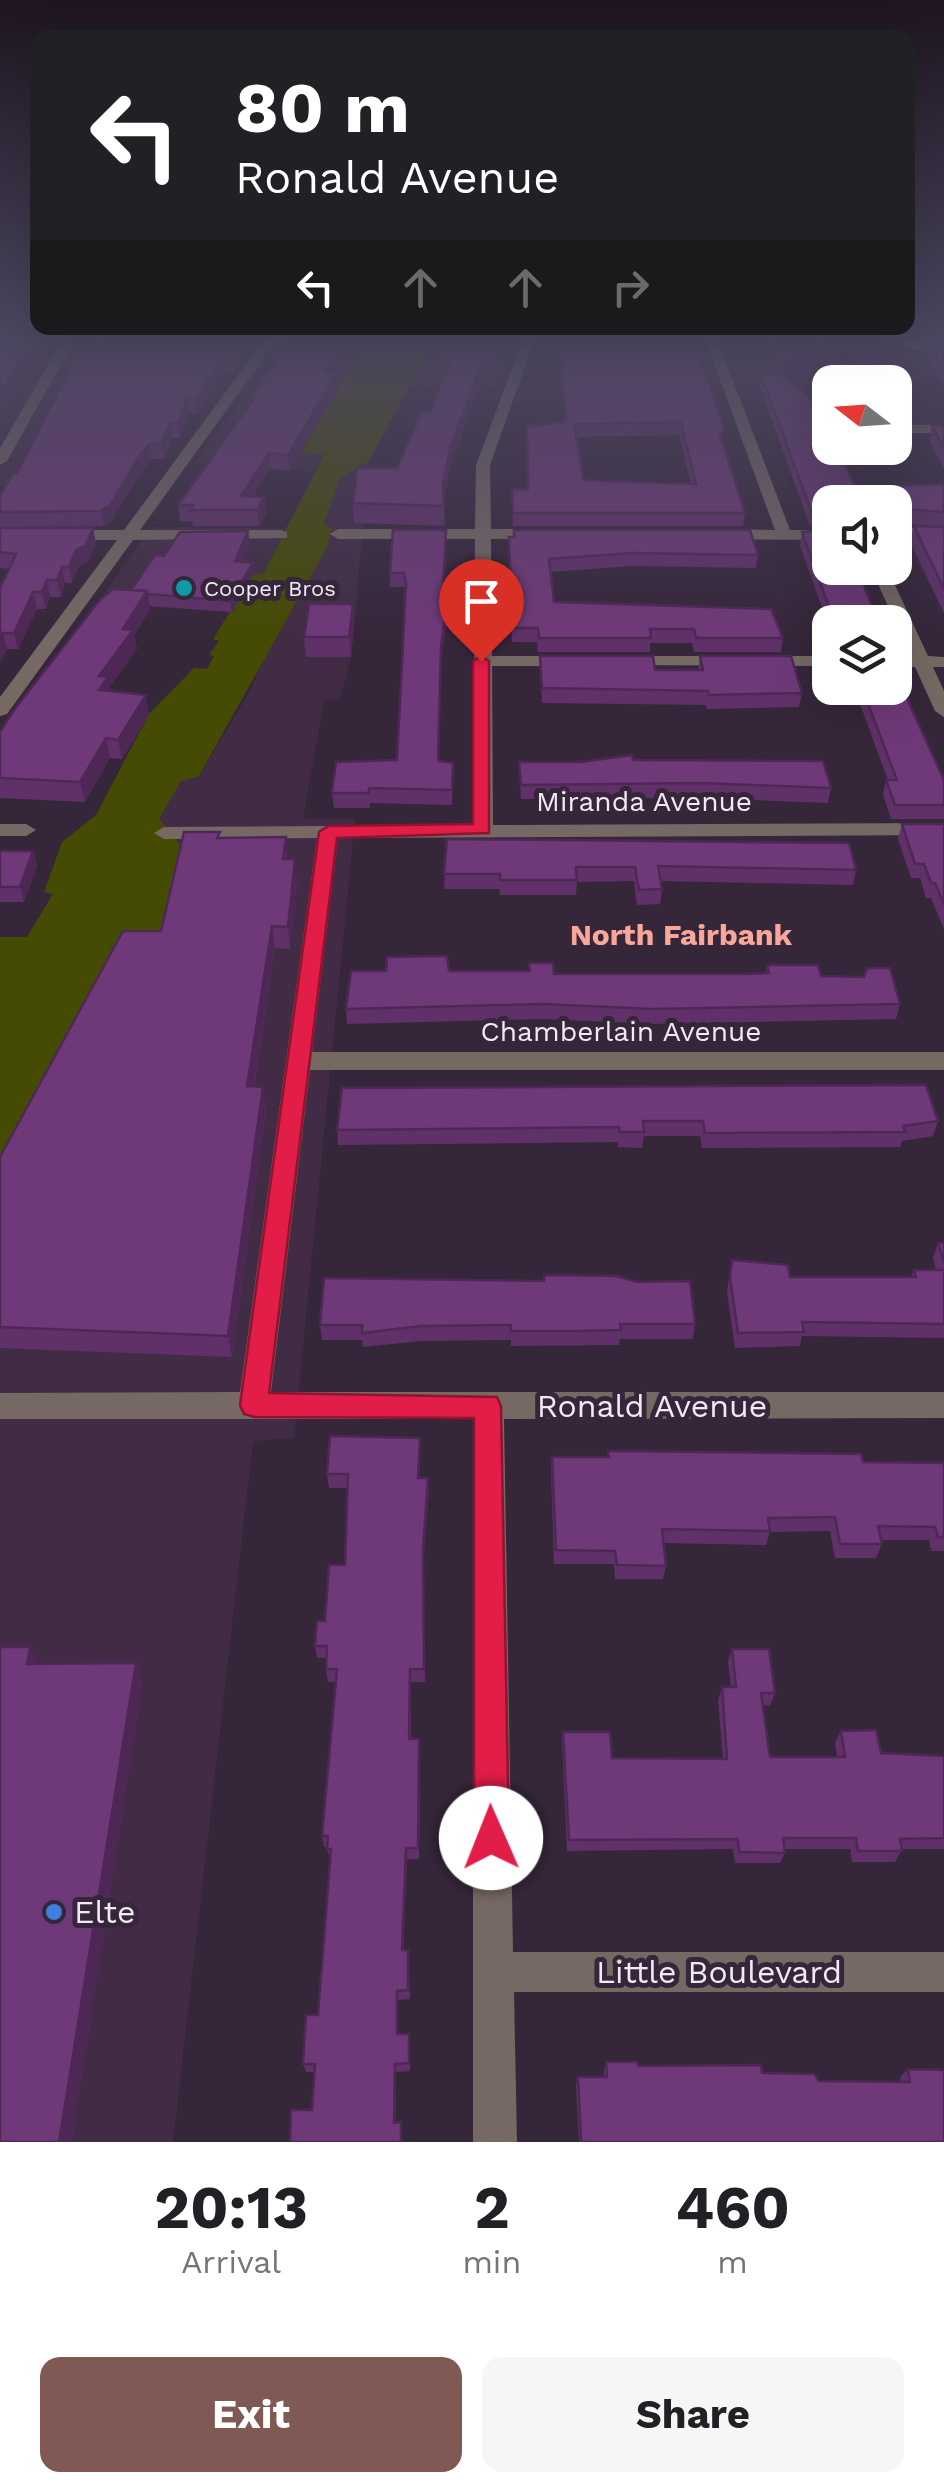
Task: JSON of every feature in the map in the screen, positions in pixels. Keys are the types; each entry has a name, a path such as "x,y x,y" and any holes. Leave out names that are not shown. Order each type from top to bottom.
{"street":[{"path":"0,461 14,436"},
{"path":"0,710 201,436"},
{"path":"483,829 483,464 493,436"},
{"path":"747,436 784,534"},
{"path":"912,533 944,535"},
{"path":"338,534 557,534"},
{"path":"708,534 812,534"},
{"path":"0,535 281,535"},
{"path":"887,585 944,710"},
{"path":"481,661 812,661"},
{"path":"912,662 944,662"},
{"name":"Miranda Avenue","path":"164,833 944,829"},
{"path":"0,830 26,830"},
{"path":"254,1405 328,832"},
{"name":"Chamberlain Avenue","path":"297,1061 944,1062"},
{"name":"Ronald Avenue","path":"0,1406 944,1406"},
{"path":"488,1406 495,2142"},
{"name":"Little Boulevard","path":"493,1972 944,1972"}],"shaded area":[{"path":"0,436 110,436 77,485 0,485"},
{"path":"215,436 311,436 302,452 324,454 314,472 194,463"},
{"path":"369,461 351,657 340,699 324,700 303,819 355,818 294,1438 253,1441 173,2142 0,2142 0,1193 159,819 181,780 199,776 250,691 339,479"},
{"path":"151,527 285,528 263,575 254,574 232,612 98,603"}],"green space":[{"path":"311,436 383,436 369,461 339,479 324,524 332,529 327,547 199,776 181,781 159,819 187,853 165,953 0,1193 0,937 27,937 53,894 44,892 62,842 96,815 149,714 194,668 207,669 214,656 209,655 219,641 213,639 254,574 263,574 324,455 301,452"}],"building":[{"path":"36,436 164,436 161,444 150,444 142,452 110,505 101,511 0,512 0,495 13,473 17,473"},
{"path":"227,436 299,436 288,455 269,453 241,496 264,497 257,510 190,510 193,505 178,505"},
{"path":"411,436 454,436 443,484 444,506 353,503 357,468 397,468"},
{"path":"527,436 576,436 584,480 696,484 684,436 721,436 745,513 513,513 512,489 528,489"},
{"path":"784,436 812,436 812,465 846,465 854,485 812,485 812,513"},
{"path":"944,484 944,512 912,510 912,485"},
{"path":"914,526 944,527 944,589"},
{"path":"0,528 93,528 85,546 76,550 69,567 62,567 57,580 47,580 42,592 33,592 14,633 3,633 0,638 0,588 16,554 0,552"},
{"path":"393,530 446,530 443,589 447,602 441,647 438,761 453,763 452,790 369,788 369,793 332,793 336,762 397,760 406,584 404,573 390,573"},
{"path":"514,530 750,530 758,555 633,553 549,559 554,602 771,609 783,638 696,638 694,629 650,629 651,638 539,638 538,628 512,628 509,537 514,537"},
{"path":"248,531 235,561 253,563 230,601 131,590 155,555 164,556 180,532"},
{"path":"812,531 812,560 802,532"},
{"path":"821,585 864,585 871,605 828,605"},
{"path":"113,589 147,591 123,629 133,630 99,676 108,677 99,690 146,695 118,740 106,738 80,782 0,778 0,732 99,601"},
{"path":"309,604 353,604 349,637 304,637"},
{"path":"540,656 653,656 655,670 703,670 700,656 791,656 802,693 709,695 708,691 542,688"},
{"path":"868,705 910,705 944,780 944,805 895,805 886,780 897,780"},
{"path":"632,755 633,760 823,761 831,788 701,783 521,785 519,762 581,762"},
{"path":"902,824 944,824 944,904 924,864 915,864"},
{"path":"184,832 220,832 217,838 286,837 283,859 295,859 288,927 272,926 247,1086 263,1087 228,1336 0,1327 0,1157 123,931 161,931"},
{"path":"447,839 849,843 856,870 658,866 662,889 639,890 635,867 576,867 577,880 500,880 500,874 444,874"},
{"path":"0,851 33,851 20,887 0,887"},
{"path":"447,956 449,971 530,971 529,963 553,963 554,974 747,974 769,973 767,965 818,965 821,976 864,977 867,968 890,968 900,1004 653,1009 543,1004 346,1009 351,971 386,971 387,957"},
{"path":"926,1085 938,1121 903,1126 905,1132 705,1133 703,1121 643,1121 644,1132 620,1132 619,1127 337,1130 342,1088"},
{"path":"732,1260 788,1265 790,1277 916,1277 914,1270 944,1270 944,1324 802,1322 804,1332 738,1333 730,1277"},
{"path":"544,1275 616,1276 638,1282 690,1281 695,1324 620,1324 621,1330 578,1331 511,1331 511,1325 421,1326 362,1333 362,1325 320,1325 324,1278 544,1281"},
{"path":"330,1436 420,1438 418,1478 428,1478 423,1550 424,1669 410,1669 409,1739 419,1739 418,1848 406,1848 402,1950 408,1950 408,1990 397,1991 397,2034 409,2034 409,2063 395,2064 394,2123 401,2122 401,2142 290,2142 291,2110 312,2110 315,2064 303,2064 306,2015 318,2015 331,1849 327,1850 328,1836 322,1836 337,1669 326,1669 327,1646 315,1646 317,1621 325,1621 329,1565 345,1565 348,1474 327,1474"},
{"path":"608,1451 861,1454 863,1462 944,1463 944,1537 938,1537 935,1527 878,1526 882,1544 840,1544 835,1517 768,1518 770,1531 662,1529 666,1566 617,1565 615,1551 556,1550 552,1457 609,1457"},
{"name":"Elte","path":"0,1647 30,1647 27,1664 136,1663 59,2142 0,2142"},
{"path":"732,1649 769,1649 775,1693 761,1693 770,1757 845,1757 841,1731 876,1730 881,1753 944,1756 944,1838 900,1839 902,1851 858,1851 856,1838 783,1838 785,1853 739,1852 738,1839 569,1840 563,1732 610,1732 612,1758 727,1759 722,1687 736,1687"},
{"path":"606,2062 637,2062 638,2066 761,2065 762,2073 814,2074 819,2081 910,2082 908,2069 944,2070 944,2142 581,2142 578,2077 607,2077"}],"place":[{"name":"Cooper Bros","path":"184,588"},
{"name":"Elte","path":"54,1912"}],"district":[{"name":"North Fairbank","path":"681,934"}],"route":[{"path":"481,661 483,829 328,832 254,1405 488,1406 491,1838"}]}
